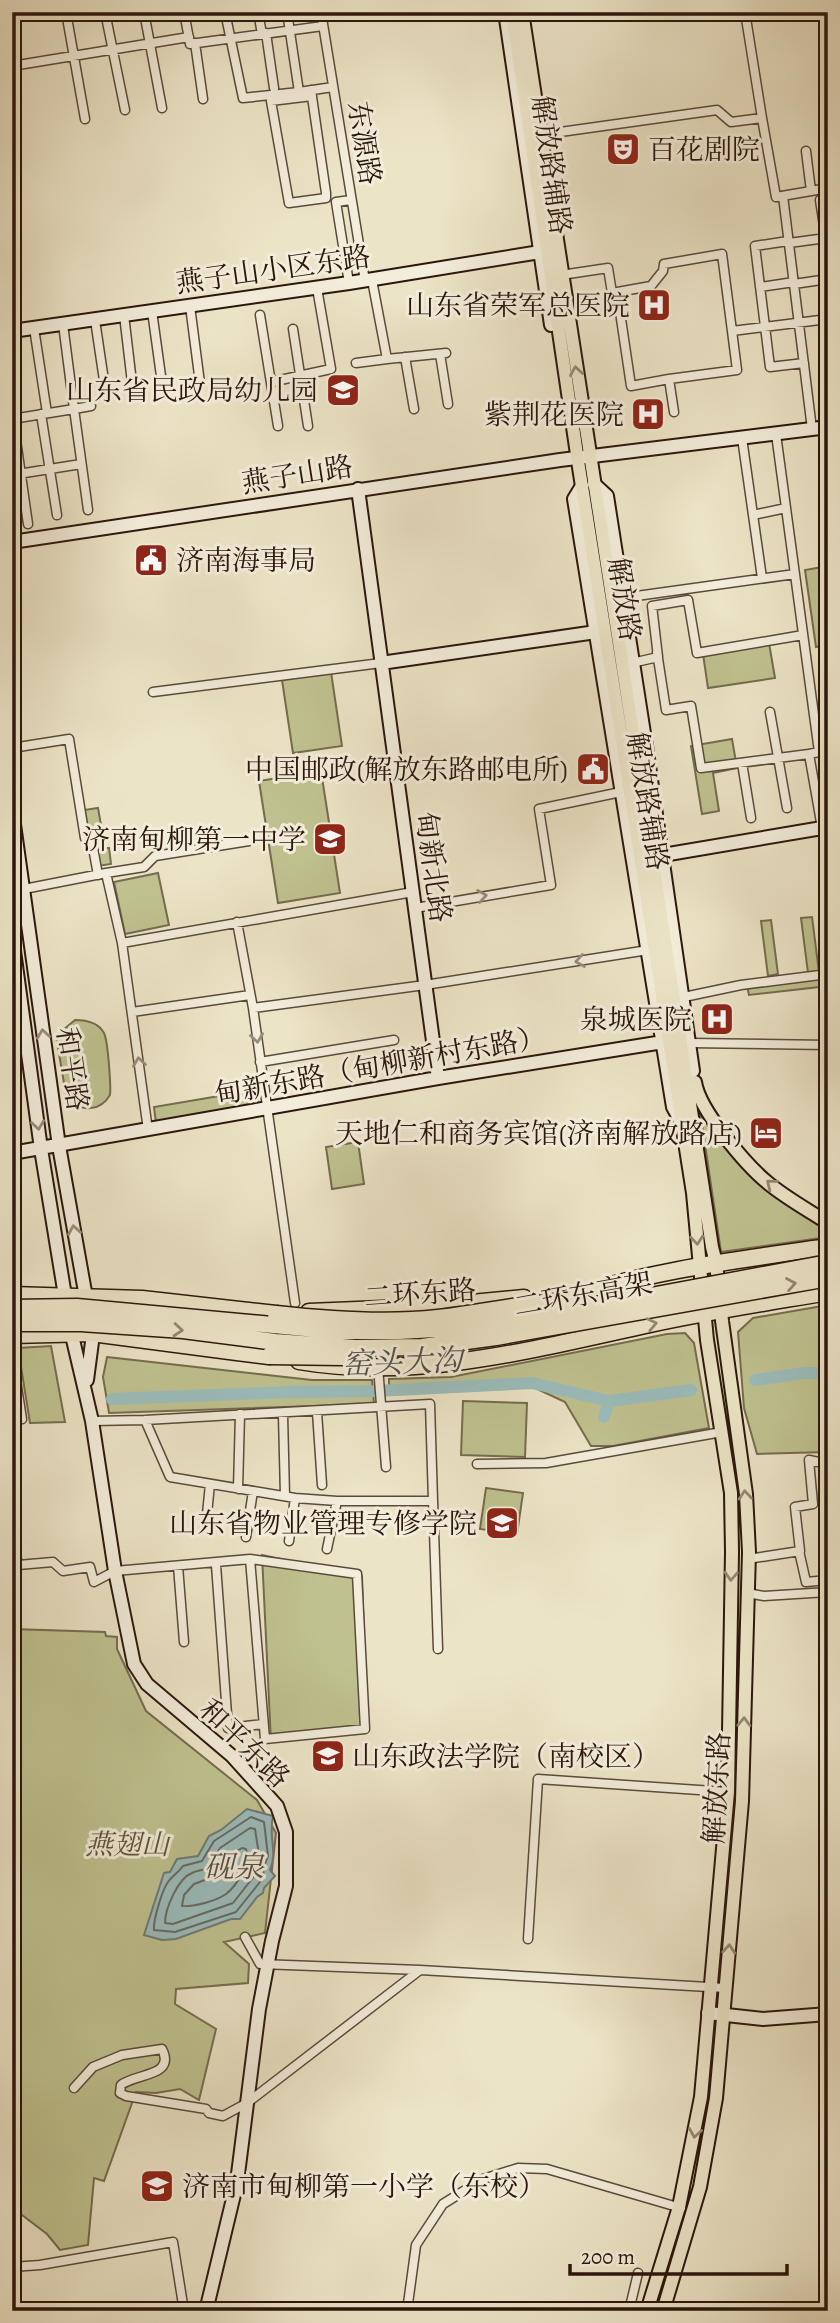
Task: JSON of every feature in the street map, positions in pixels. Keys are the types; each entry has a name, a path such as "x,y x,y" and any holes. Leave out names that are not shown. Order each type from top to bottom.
{"highway":[{"path":"276,1314 430,1307 583,1293 699,1265 828,1247"},
{"name":"二环东高架","path":"12,1323 81,1323 183,1330 275,1342 355,1348 422,1347 496,1336 828,1263"},
{"name":"二环东高架","path":"12,1308 77,1307 337,1331 399,1331 453,1328 828,1278"},
{"name":"二环东路","path":"12,1335 92,1333 269,1356 288,1351 360,1354 419,1352 541,1334 561,1343 828,1292"},
{"path":"12,1295 142,1299 345,1320 437,1318 532,1302 641,1304"},
{"path":"269,1356 374,1358 450,1354 540,1339 641,1304"},
{"path":"269,1356 378,1371 474,1361 561,1343"}],"main road":[{"name":"解放路","path":"512,12 564,329"},
{"name":"解放路","path":"522,12 582,458 634,737 691,1081 698,1192 699,1265"},
{"name":"解放路","path":"588,485 682,1123 716,1263"},
{"path":"634,737 648,759"},
{"path":"626,818 639,842"},
{"path":"691,1081 697,1096 744,1159 769,1184 828,1223"},
{"name":"解放东路","path":"647,2311 679,2207 701,2097 728,1792 732,1523 731,1493 711,1367 716,1263"},
{"name":"解放东路","path":"663,2311 693,2214 709,2144 716,2098 741,1801 748,1559 746,1494 728,1364 699,1265"}],"street":[{"path":"66,12 85,119"},
{"path":"105,12 125,110"},
{"path":"144,12 162,108"},
{"path":"184,12 203,99"},
{"path":"225,12 243,98 312,93"},
{"path":"258,12 274,88"},
{"path":"287,12 299,92"},
{"name":"东源路","path":"321,12 351,200 387,359"},
{"name":"解放路辅路","path":"505,12 540,252 564,329"},
{"name":"解放路辅路","path":"528,12 568,274 564,329"},
{"path":"745,12 776,197 828,188"},
{"path":"12,66 150,44 229,38 323,26"},
{"path":"312,93 326,198 289,203 271,101 333,88"},
{"path":"546,134 717,110 731,122 762,118"},
{"path":"806,152 811,191"},
{"path":"783,195 812,429"},
{"path":"349,283 336,202 351,200"},
{"path":"820,200 828,252"},
{"path":"804,363 770,367 755,246 826,238"},
{"name":"燕子山小区东路","path":"12,331 317,288 540,252"},
{"path":"568,274 608,268 612,293 617,292 651,286 663,271 664,264 722,254 737,370 631,386 617,292"},
{"path":"760,287 828,279"},
{"path":"271,382 331,369 317,288"},
{"path":"190,306 200,383"},
{"path":"152,311 161,376"},
{"path":"124,315 133,391"},
{"path":"260,315 278,426"},
{"path":"732,331 828,319"},
{"path":"95,320 106,394"},
{"path":"63,324 89,510"},
{"path":"34,328 49,468 57,515"},
{"path":"293,329 308,426"},
{"path":"356,363 443,353 448,404"},
{"path":"405,357 414,409"},
{"path":"669,379 674,412"},
{"path":"27,524 16,474 13,416 91,407"},
{"name":"燕子山路","path":"12,544 582,458 828,427"},
{"path":"776,434 819,752 701,768 691,706 666,710 652,606 688,600 697,653 803,635"},
{"path":"742,438 762,578"},
{"path":"16,474 81,464"},
{"name":"解放路辅路","path":"682,1123 673,1107 574,499 588,485 607,496 684,997 690,1043 691,1081"},
{"name":"甸新北路","path":"358,491 379,661 382,663 438,1078"},
{"path":"753,515 786,508"},
{"path":"622,598 795,573"},
{"path":"153,692 596,632"},
{"path":"632,663 658,657 657,652"},
{"path":"770,712 787,808"},
{"path":"12,748 69,739 85,838 91,836 122,943 148,1130"},
{"path":"663,855 825,827 808,754"},
{"path":"742,763 751,818"},
{"path":"415,908 551,885 539,809 621,793"},
{"name":"和平路","path":"12,810 59,1148 92,1333"},
{"path":"24,889 144,867 155,856 249,841"},
{"path":"122,943 413,892"},
{"path":"237,922 253,1008 295,1303"},
{"name":"和平路","path":"12,936 40,1150 71,1334"},
{"path":"253,1008 425,985 648,950"},
{"path":"684,997 741,985 828,974"},
{"path":"132,1012 250,995"},
{"path":"260,1062 394,1040"},
{"name":"甸新东路（甸柳新村东路）","path":"12,1153 59,1148 438,1078 663,1042"},
{"path":"690,1043 828,1045"},
{"name":"和平东路","path":"86,1390 92,1333"},
{"name":"和平东路","path":"71,1334 92,1421 115,1571 134,1664 147,1684 232,1756 277,1806 286,1832 286,1886 271,1941 259,2009 237,2182 206,2311"},
{"path":"12,1355 22,1419 12,1420"},
{"path":"378,1371 386,1466"},
{"path":"92,1421 430,1404 438,1649"},
{"path":"317,1412 322,1485"},
{"path":"238,1489 240,1414"},
{"path":"283,1415 285,1496"},
{"path":"145,1420 170,1477 295,1498 433,1501"},
{"path":"477,1464 547,1463 722,1432"},
{"path":"828,1464 809,1460 813,1504 795,1507 799,1551 806,1582 828,1580"},
{"path":"206,1524 210,1484"},
{"path":"246,1537 253,1491"},
{"path":"289,1541 295,1498"},
{"path":"327,1549 337,1501"},
{"path":"12,1534 18,1565 53,1562 64,1570 90,1567 94,1582 115,1571 250,1559 356,1574 365,1729 265,1739 250,1559"},
{"path":"748,1559 799,1551"},
{"path":"216,1565 228,1728 263,1724"},
{"path":"178,1566 184,1642"},
{"path":"747,1593 764,1596 828,1592"},
{"path":"528,1939 537,1779 728,1792"},
{"path":"245,1937 260,1964 419,1970 725,1988"},
{"path":"74,2088 93,2067 122,2054 162,2049 166,2056 161,2070 128,2080 121,2085 120,2093 206,2109 209,2113 223,2116 247,2103 419,1970"},
{"path":"708,2013 763,2019 828,2014"},
{"path":"383,2311 407,2309 416,2245 443,2204 483,2179 518,2168 547,2169 679,2207 693,2214"},
{"path":"12,2267 40,2265 173,2242 184,2311"},
{"path":"629,2311 638,2273"}],"green space":[{"path":"828,566 828,645 816,647 805,570"},
{"path":"769,643 775,678 708,688 703,654"},
{"path":"331,672 342,746 293,753 282,680"},
{"path":"732,739 737,768 713,773 719,811 702,814 691,746"},
{"path":"321,771 340,893 278,903 259,781"},
{"path":"98,808 105,848 109,848 111,864 98,866 87,835 84,810"},
{"path":"158,873 169,925 125,934 114,882"},
{"path":"812,917 819,972 808,973 801,918"},
{"path":"771,920 778,974 768,976 761,921"},
{"path":"828,977 828,986 749,995 747,986"},
{"path":"75,1020 95,1024 104,1033 110,1095 96,1107 79,1107 67,1101 56,1036"},
{"path":"255,1090 258,1104 156,1123 154,1107"},
{"path":"698,1098 743,1160 828,1224 828,1237 721,1252"},
{"path":"358,1142 364,1184 332,1189 326,1147"},
{"path":"828,1305 828,1452 757,1454 744,1408 738,1332 753,1318"},
{"path":"685,1333 694,1343 709,1428 613,1446 591,1446 565,1402 533,1387 532,1380 389,1394 389,1379 451,1377 667,1334"},
{"path":"51,1346 65,1422 30,1423 18,1348"},
{"path":"107,1357 312,1380 372,1380 374,1404 109,1413 103,1377"},
{"path":"463,1401 527,1403 525,1457 461,1455"},
{"path":"486,1488 523,1493 517,1534 480,1529"},
{"path":"262,1555 362,1576 367,1731 271,1742"},
{"name":"燕翅山","path":"12,1629 105,1632 106,1636 117,1637 117,1649 146,1711 257,1800 276,1833 265,1933 224,1942 249,1964 248,1983 176,1989 175,2004 216,2029 199,2100 180,2089 156,2093 136,2092 104,2181 94,2178 88,2245 60,2250 47,2234 22,2215 12,2216 12,2157 17,2147 12,2135"}],"water":[{"name":"砚泉","path":"247,1809 273,1816 273,1856 270,1870 275,1876 263,1893 240,1919 231,1919 176,1939 162,1940 144,1935 164,1873 170,1872 177,1859 198,1856 209,1836"}],"waterway":[{"name":"窑头大沟","path":"755,1380 804,1373 828,1373"},
{"name":"窑头大沟","path":"112,1399 532,1383 609,1401 691,1390"},
{"path":"604,1417 609,1401"}],"place":[{"name":"百花剧院","path":"623,149"},
{"name":"山东省荣军总医院","path":"654,305"},
{"name":"山东省民政局幼儿园","path":"343,390"},
{"name":"紫荆花医院","path":"648,414"},
{"name":"济南海事局","path":"151,560"},
{"name":"中国邮政(解放东路邮电所)","path":"593,769"},
{"name":"济南甸柳第一中学","path":"330,839"},
{"name":"泉城医院","path":"717,1019"},
{"name":"天地仁和商务宾馆(济南解放路店)","path":"766,1133"},
{"name":"山东省物业管理专修学院","path":"502,1523"},
{"name":"山东政法学院（南校区）","path":"328,1756"},
{"name":"济南市甸柳第一小学（东校）","path":"157,2186"}]}
